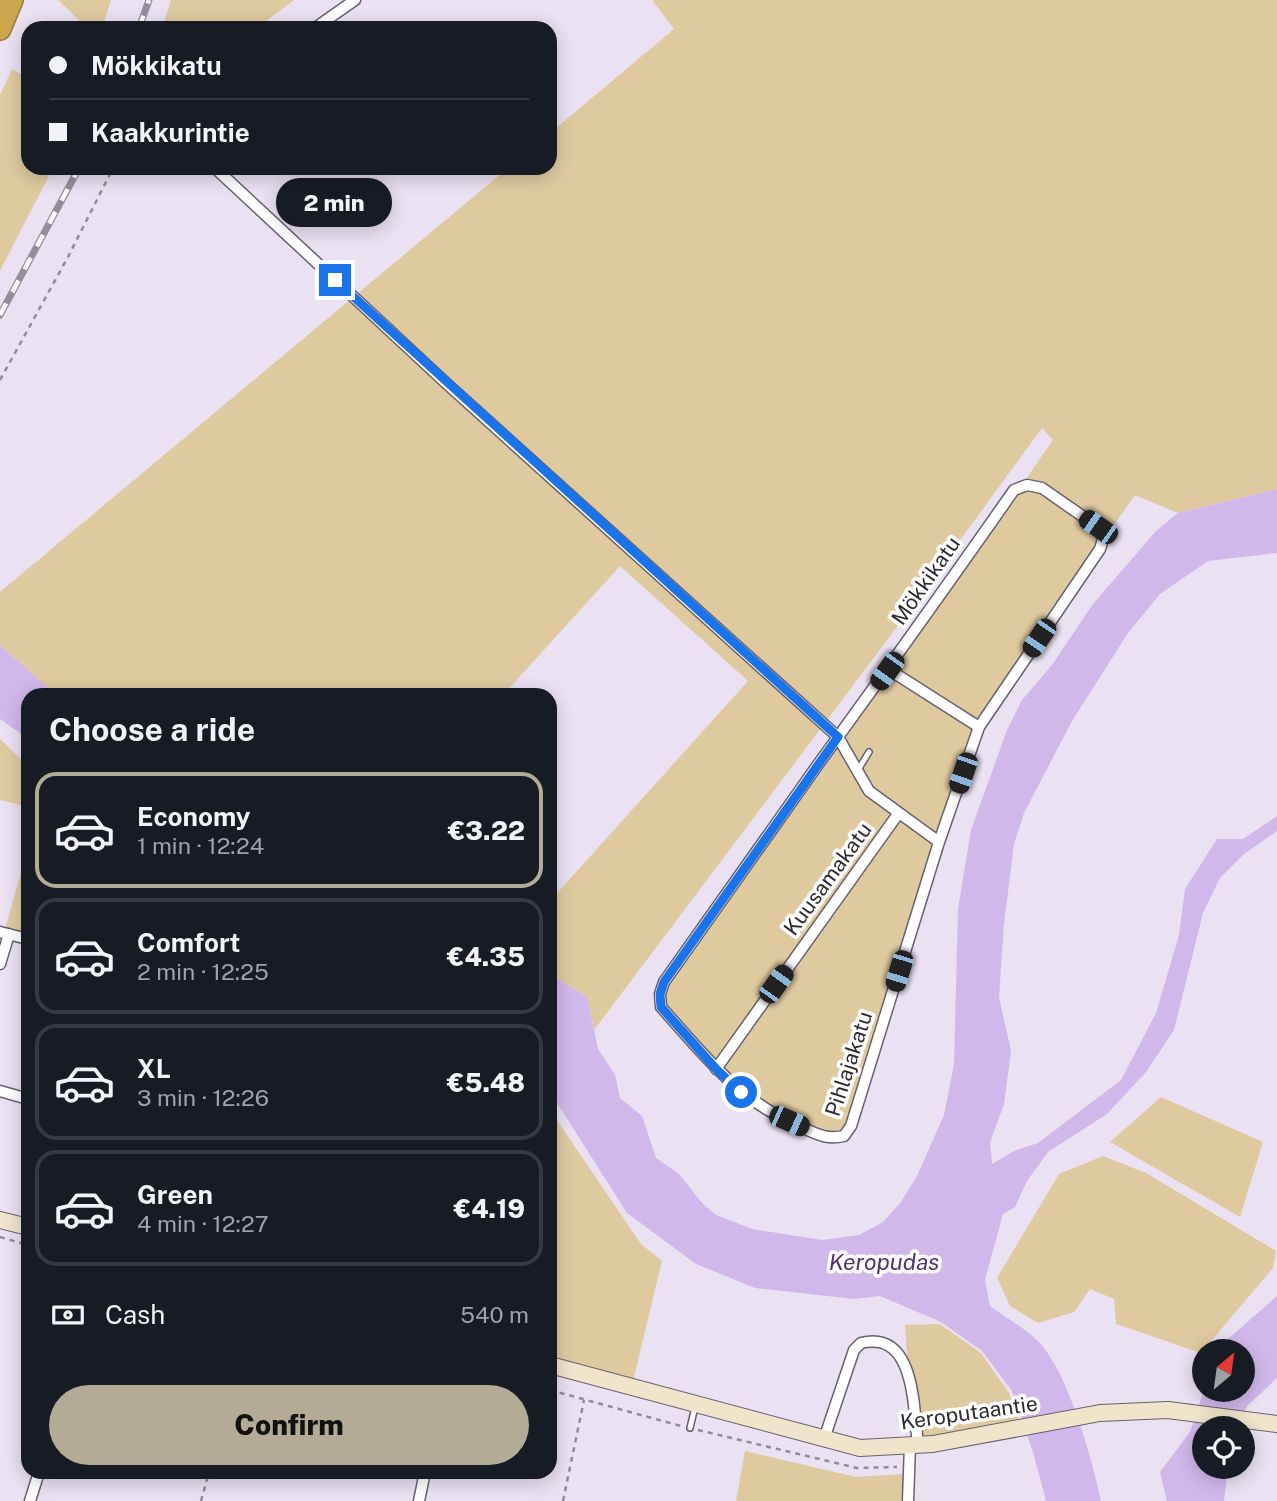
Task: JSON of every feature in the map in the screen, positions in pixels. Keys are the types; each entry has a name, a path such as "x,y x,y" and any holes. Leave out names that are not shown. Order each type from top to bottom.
{"highway":[{"path":"0,29 12,0"}],"street":[{"path":"325,21 355,0"},
{"path":"223,175 446,383 838,737 856,773 869,791 939,842 979,727 888,669"},
{"name":"Mökkikatu","path":"716,1069 661,1007 660,994 664,982 1014,490 1027,485 1042,488 1098,527 1103,539 1100,549 979,727"},
{"name":"Kuusamakatu","path":"716,1069 898,814"},
{"name":"Pihlajakatu","path":"716,1069 769,1113 829,1139 844,1136 851,1126 939,842"},
{"path":"0,964 4,933 21,937"},
{"path":"0,1091 21,1097"},
{"path":"0,1220 21,1225"},
{"path":"824,1439 854,1350 860,1343 883,1341 893,1347 908,1371 914,1445 909,1466 908,1501"},
{"name":"Keroputaantie","path":"557,1367 696,1401 860,1448 914,1445 1100,1413 1168,1410 1275,1424"},
{"path":"30,1501 36,1479"},
{"path":"419,1501 424,1479"}],"lane":[{"path":"856,773 869,752"},
{"path":"690,1428 696,1401"}],"path":[{"path":"0,380 109,175"},
{"path":"0,1237 21,1243"},
{"path":"557,1392 856,1468 909,1466"},
{"path":"563,1501 584,1400"},
{"path":"201,1501 207,1479"}],"shaded area":[{"path":"58,0 111,0 104,21 80,21"},
{"path":"171,0 294,0 266,21 164,21"},
{"path":"652,0 1277,0 1277,489 1178,513 1135,495 977,722 848,1124 832,1132 816,1128 783,1111 745,1086 713,1057 666,1006 665,994 668,985 847,736 1053,440 1042,428 882,647 594,1030 587,997 557,978 557,893 748,681 620,566 509,688 48,688 0,645 0,592 500,175 557,175 557,127 674,29"},
{"path":"12,69 21,74 21,175 49,175 0,271 0,95"},
{"path":"0,739 21,759 21,805 0,800"},
{"path":"21,873 21,933 5,929"},
{"path":"1161,1097 1263,1142 1240,1217 1110,1142"},
{"path":"557,1120 641,1244 662,1261 632,1385 557,1363"},
{"path":"1103,1156 1146,1173 1276,1251 1273,1268 1213,1339 1192,1339 1192,1350 1116,1324 1114,1299 1090,1289 1074,1312 1038,1323 1010,1306 997,1278 1059,1174"},
{"path":"940,1324 981,1353 1009,1393 1021,1424 913,1439 905,1325"},
{"path":"745,1451 856,1477 903,1474 902,1501 736,1501"}],"water":[{"name":"Keropudas","path":"1277,489 1277,553 1208,561 1160,594 1128,633 1072,721 1024,813 1014,844 1004,924 999,997 1011,1051 1004,1104 990,1142 992,1164 1014,1151 1038,1143 1121,1080 1156,1013 1179,935 1185,889 1217,839 1243,839 1277,816 1277,831 1244,854 1220,878 1203,913 1174,1030 1146,1072 1107,1114 1048,1152 1027,1181 1015,1207 1003,1214 985,1280 990,1306 1038,1341 1049,1355 1077,1416 1101,1501 1046,1501 1012,1391 982,1351 941,1322 880,1296 854,1299 755,1288 696,1264 627,1213 557,1103 557,978 587,997 598,1049 615,1075 620,1098 642,1116 656,1158 679,1174 702,1203 716,1215 752,1229 822,1240 859,1235 883,1222 901,1202 917,1176 944,1115 954,1064 958,909 971,830 1007,730 1022,700 1052,665 1093,604 1156,531 1178,513"},
{"path":"0,645 48,688 21,688 21,734 0,719"},
{"path":"1277,1296 1277,1378 1255,1399 1255,1339 1229,1338"},
{"path":"1200,1402 1251,1402 1242,1416 1195,1416"},
{"path":"1192,1426 1192,1479 1227,1479 1224,1501 1167,1501 1160,1472"}],"railway":[{"path":"142,21 149,0"},
{"path":"0,315 75,175"}],"route":[{"path":"335,280 838,737 664,982 660,994 661,1007 716,1069 741,1092"}]}
